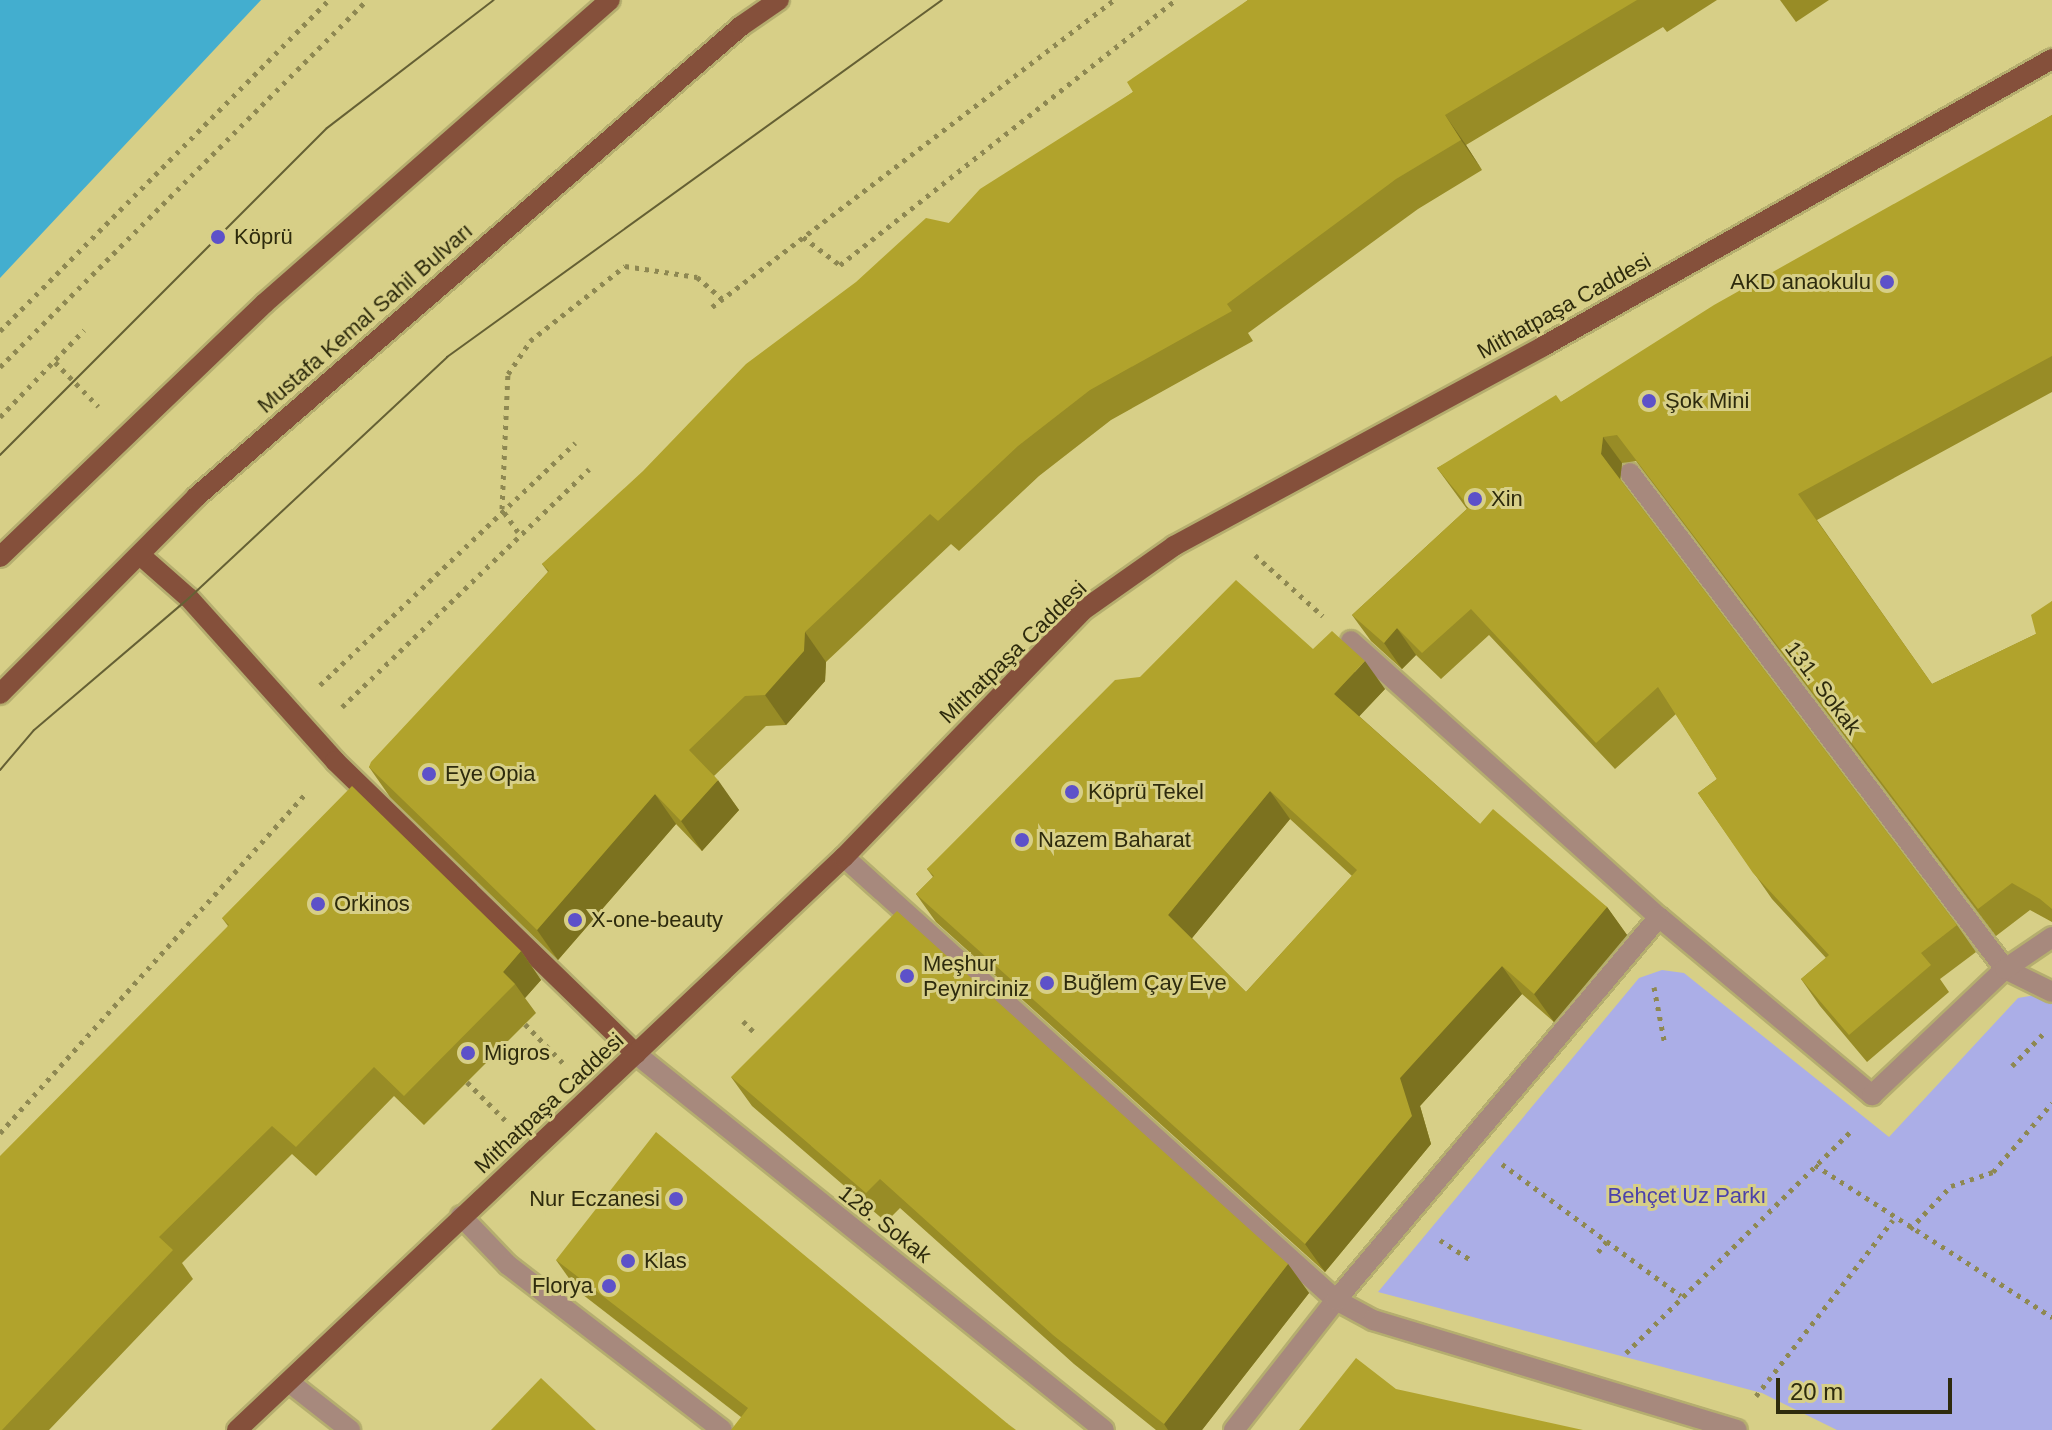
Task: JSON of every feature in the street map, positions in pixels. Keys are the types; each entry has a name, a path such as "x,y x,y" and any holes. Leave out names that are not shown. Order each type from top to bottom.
{"main road":[{"path":"0,557 265,303 610,0"},
{"name":"Mustafa Kemal Sahil Bulvarı","path":"0,694 196,497 741,26 779,0"},
{"name":"Mithatpaşa Caddesi","path":"237,1430 844,857 1082,611 1174,546 1542,347 2052,59"},
{"path":"140,555 189,598 335,761 636,1054"}],"street":[{"name":"131. Sokak","path":"1630,473 2005,969 2052,992"},
{"path":"1351,641 1659,917 1872,1095 2005,969 2052,937"},
{"path":"844,857 1336,1300 1373,1320 1735,1429"},
{"path":"1234,1430 1336,1300 1659,917"},
{"name":"128. Sokak","path":"636,1054 1104,1430"},
{"path":"461,1216 508,1265 722,1430"},
{"path":"289,1382 350,1430"}],"path":[{"path":"0,331 329,0"},
{"path":"0,367 367,0"},
{"path":"712,307 1114,0"},
{"path":"803,237 840,265 1175,0"},
{"path":"518,532 502,509 508,374 530,341 625,266 697,277 722,299"},
{"path":"0,417 84,330"},
{"path":"291,714 502,509 575,443"},
{"path":"312,737 518,532 589,469"},
{"path":"1255,555 1351,641"},
{"path":"0,1133 335,761"},
{"path":"743,1021 756,1034"},
{"path":"536,1023 528,1026 566,1066"},
{"path":"2012,1066 2052,1026"},
{"path":"467,1082 508,1124"},
{"path":"1592,1388 1681,1296 1864,1118 1872,1095"},
{"path":"1910,1229 1951,1186 1993,1172 2052,1103"},
{"path":"1470,1141 1681,1296"},
{"path":"1815,1165 1893,1220 2052,1317"},
{"path":"1735,1429 1893,1220"},
{"path":"1598,1252 1607,1241"}],"green space":[{"name":"Behçet Uz Parkı","path":"1662,970 1684,973 1889,1137 2018,998 2042,994 2052,1001 2052,1430 1837,1430 1762,1393 1378,1292 1639,978"}],"shaded area":[{"path":"0,0 261,0 0,278"}],"building":[{"path":"1248,0 1637,0 1445,115 1461,140 1396,179 1227,304 1232,311 1090,390 1018,446 938,521 930,514 805,632 804,651 765,695 745,696 689,750 718,780 681,821 655,794 537,930 369,767 371,762 549,571 542,564 643,471 746,364 856,282 926,218 949,223 980,189 1133,92 1127,82"},
{"path":"2052,115 2052,356 1798,494 1932,684 2036,634 2031,615 2052,601 2052,909 2012,883 1978,909 1617,435 1603,437 1601,454 1957,925 1921,953 1931,965 1849,1035 1801,979 1829,955 1753,873 1698,793 1717,779 1658,687 1596,743 1471,609 1422,653 1397,628 1384,643 1352,615 1469,507 1437,468 1556,395 1561,402 1714,305"},
{"path":"1236,580 1313,649 1332,631 1365,661 1334,694 1480,824 1493,809 1607,907 1534,994 1502,966 1400,1078 1412,1116 1305,1244 916,894 934,876 927,869 1115,680 1140,677","holes":["1270,791 1357,870 1246,992 1168,915"]},
{"path":"352,786 521,951 503,972 515,984 404,1096 374,1067 296,1147 272,1126 159,1237 173,1250 0,1430 0,1156 229,925 222,918"},
{"path":"897,911 1288,1264 1164,1424 1053,1335 880,1179 866,1193 731,1077"},
{"path":"656,1132 1016,1430 731,1430 748,1408 556,1260"},
{"path":"1356,1358 1396,1389 1583,1430 1299,1430"},
{"path":"541,1378 596,1430 491,1430"}],"tram line":[{"path":"0,455 327,128 494,0"},
{"path":"0,770 34,730 189,598 447,357 942,0"}],"place":[{"name":"Köprü","path":"218,237"},
{"name":"AKD anaokulu","path":"1887,282"},
{"name":"Şok Mini","path":"1649,401"},
{"name":"Xin","path":"1475,499"},
{"name":"Eye Opia","path":"429,774"},
{"name":"Köprü Tekel","path":"1072,792"},
{"name":"Nazem Baharat","path":"1022,840"},
{"name":"Orkinos","path":"318,904"},
{"name":"X-one-beauty","path":"575,920"},
{"name":"Meşhur Peynirciniz","path":"907,976"},
{"name":"Buğlem Çay Eve","path":"1047,983"},
{"name":"Migros","path":"468,1053"},
{"name":"Nur Eczanesi","path":"676,1199"},
{"name":"Klas","path":"628,1261"},
{"name":"Florya","path":"609,1286"}]}
